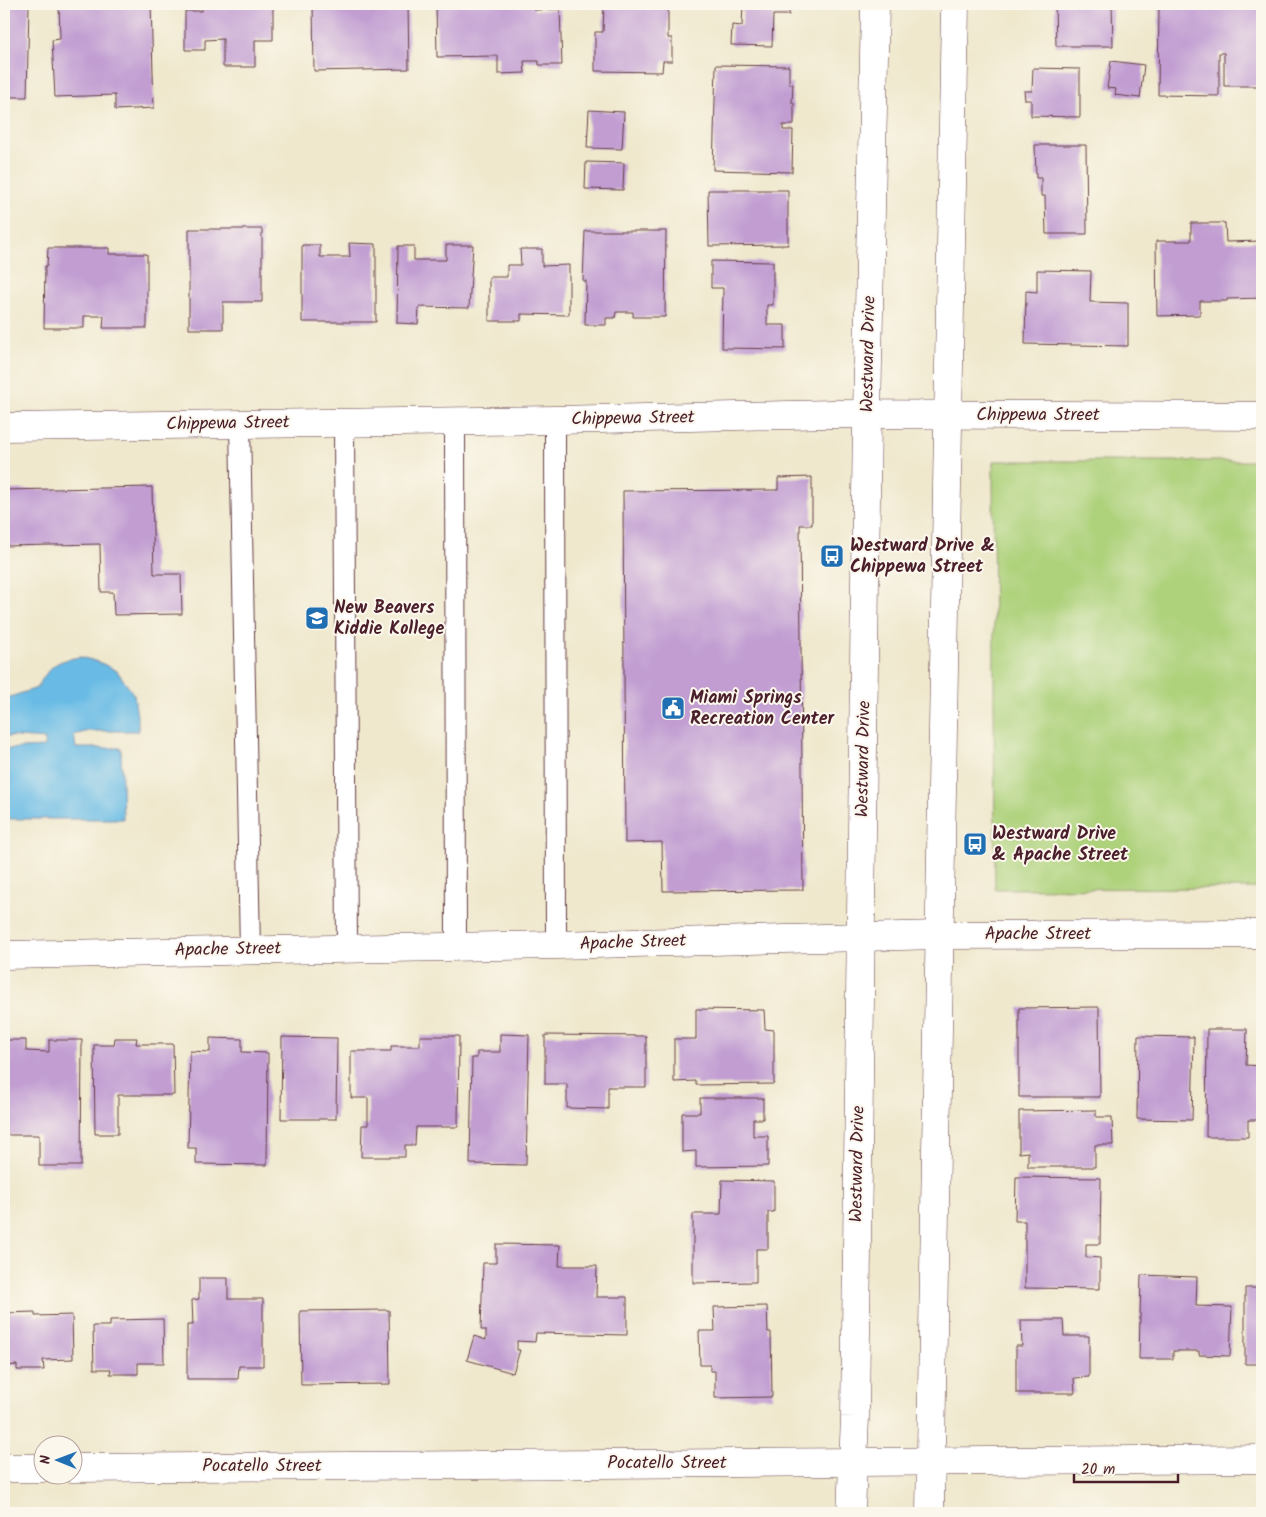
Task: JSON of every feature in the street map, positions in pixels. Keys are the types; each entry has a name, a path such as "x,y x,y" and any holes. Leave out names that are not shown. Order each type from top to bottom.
{"street":[{"name":"Westward Drive","path":"851,1513 854,1461 875,4"},
{"path":"930,1513 955,4"},
{"name":"Chippewa Street","path":"4,427 455,422 868,414 1262,416"},
{"name":"Apache Street","path":"4,954 556,945 862,936 1262,934"},
{"name":"Pocatello Street","path":"82,1468 1262,1459"},
{"path":"4,1468 32,1468"}],"lane":[{"path":"556,420 556,945"},
{"path":"455,422 456,947"},
{"path":"344,423 347,948"},
{"path":"240,424 250,950"}],"green space":[{"path":"993,461 1262,461 1262,888 995,889"}],"water":[{"path":"80,657 99,662 117,671 134,695 139,731 88,731 74,735 76,748 121,748 123,819 4,819 4,749 44,747 45,739 4,736 4,699 37,688 49,670 58,663"}],"building":[{"path":"4,4 29,4 27,97 4,97"},
{"path":"59,4 151,4 154,108 115,110 115,95 55,97 52,40 60,39"},
{"path":"202,4 273,4 273,40 255,40 255,67 223,67 223,39 205,40 205,50 185,50 185,11 202,11"},
{"path":"313,4 408,4 409,69 314,71"},
{"path":"436,4 534,4 534,10 560,9 562,65 539,65 539,61 524,61 525,73 498,74 498,56 437,57"},
{"path":"668,4 668,38 672,38 672,61 663,61 662,72 595,71 595,32 603,32 604,5"},
{"path":"743,4 789,4 789,15 773,15 772,46 731,45 732,25 742,26"},
{"path":"1055,4 1112,4 1113,46 1056,46"},
{"path":"1159,4 1262,4 1262,86 1224,86 1224,53 1219,53 1219,96 1158,95"},
{"path":"1111,61 1144,65 1140,98 1115,95 1116,89 1107,88"},
{"path":"716,65 789,66 789,84 793,84 794,125 783,125 783,130 793,130 792,172 713,170"},
{"path":"1033,68 1080,69 1080,117 1031,116 1031,100 1025,100 1024,91 1032,91"},
{"path":"589,110 624,112 622,149 587,148"},
{"path":"1035,145 1086,145 1087,234 1046,234 1045,196 1041,196 1041,178 1036,178"},
{"path":"586,162 624,163 623,190 585,189"},
{"path":"708,190 788,190 788,245 709,246"},
{"path":"1191,223 1225,223 1226,242 1262,241 1262,298 1200,301 1200,315 1157,316 1156,241 1191,241"},
{"path":"189,229 262,229 262,302 223,302 223,329 189,329"},
{"path":"585,231 666,231 665,317 633,317 633,312 616,312 615,318 606,318 606,325 585,325 586,281 583,281"},
{"path":"349,243 376,244 376,322 302,322 302,245 320,245 320,257 350,257"},
{"path":"446,245 473,245 469,308 419,307 418,324 397,323 398,246 414,246 414,260 446,260"},
{"path":"48,248 109,248 109,254 147,254 147,328 103,328 104,316 84,316 84,328 44,328 45,266 47,266"},
{"path":"520,249 542,249 542,266 569,265 569,315 521,314 521,321 489,321 489,277 507,277 507,265 521,265"},
{"path":"711,261 773,262 773,305 767,305 767,325 785,325 785,349 722,348 723,288 711,288"},
{"path":"1037,270 1091,271 1090,302 1128,303 1128,346 1025,344 1026,291 1037,292"},
{"path":"812,477 812,525 800,525 803,890 663,891 662,842 625,843 623,491 778,490 778,478"},
{"path":"152,487 154,574 181,574 182,614 114,615 113,592 101,592 100,544 4,546 4,490"},
{"path":"1099,1007 1100,1097 1019,1097 1019,1008"},
{"path":"696,1009 764,1010 765,1029 774,1030 774,1084 696,1085 696,1081 674,1082 674,1039 696,1039"},
{"path":"1207,1029 1247,1029 1246,1065 1262,1066 1262,1120 1248,1120 1248,1137 1206,1137"},
{"path":"500,1034 529,1035 526,1165 470,1164 472,1058 477,1058 477,1052 500,1052"},
{"path":"545,1035 646,1036 646,1087 608,1087 608,1109 567,1108 567,1084 545,1084"},
{"path":"420,1036 459,1036 458,1127 416,1127 415,1145 405,1145 405,1157 361,1157 362,1125 368,1125 368,1098 351,1098 351,1051 391,1051 391,1046 420,1046"},
{"path":"1138,1036 1194,1037 1192,1120 1137,1119"},
{"path":"282,1037 337,1038 336,1119 281,1119"},
{"path":"115,1038 137,1038 136,1044 173,1044 174,1095 118,1095 118,1134 95,1134 94,1045 114,1045"},
{"path":"210,1038 242,1039 242,1052 268,1053 267,1165 196,1164 196,1148 188,1148 190,1051 210,1052"},
{"path":"4,1040 26,1040 26,1051 49,1052 49,1040 82,1040 81,1166 39,1166 39,1135 4,1135"},
{"path":"700,1098 763,1098 763,1119 753,1119 753,1136 768,1136 768,1166 696,1167 696,1151 682,1152 682,1113 700,1113"},
{"path":"1096,1110 1096,1117 1112,1117 1113,1145 1095,1145 1095,1167 1028,1167 1028,1152 1019,1153 1019,1111"},
{"path":"1016,1177 1101,1178 1100,1244 1086,1244 1086,1257 1100,1258 1100,1289 1025,1288 1025,1221 1015,1221"},
{"path":"722,1180 774,1181 774,1212 768,1212 768,1249 756,1249 756,1282 693,1283 693,1214 721,1214"},
{"path":"496,1244 560,1245 559,1266 597,1266 596,1297 627,1297 627,1335 536,1333 535,1342 517,1341 517,1350 520,1350 513,1373 467,1360 474,1336 486,1340 486,1330 481,1330 483,1263 496,1263"},
{"path":"1141,1275 1197,1277 1196,1306 1232,1307 1230,1356 1199,1355 1199,1351 1173,1351 1173,1359 1139,1359"},
{"path":"199,1278 228,1278 228,1299 263,1299 263,1366 239,1366 238,1379 187,1379 187,1325 193,1325 192,1300 199,1299"},
{"path":"1245,1288 1262,1288 1262,1364 1245,1364"},
{"path":"767,1306 768,1332 771,1332 772,1397 715,1398 715,1371 710,1371 710,1365 700,1365 699,1331 715,1331 714,1307"},
{"path":"389,1310 390,1384 301,1385 300,1311"},
{"path":"35,1312 35,1316 72,1315 73,1359 43,1360 44,1370 17,1370 17,1365 4,1366 4,1313"},
{"path":"163,1319 164,1363 138,1363 138,1374 110,1374 111,1369 94,1369 93,1326 110,1326 110,1320"},
{"path":"1021,1320 1063,1320 1064,1336 1089,1336 1089,1377 1074,1378 1075,1393 1016,1393 1016,1346 1022,1346"}],"place":[{"name":"Westward Drive & Chippewa Street","path":"832,556"},
{"name":"New Beavers Kiddie Kollege","path":"317,618"},
{"name":"Miami Springs Recreation Center","path":"673,708"},
{"name":"Westward Drive & Apache Street","path":"975,844"}]}
